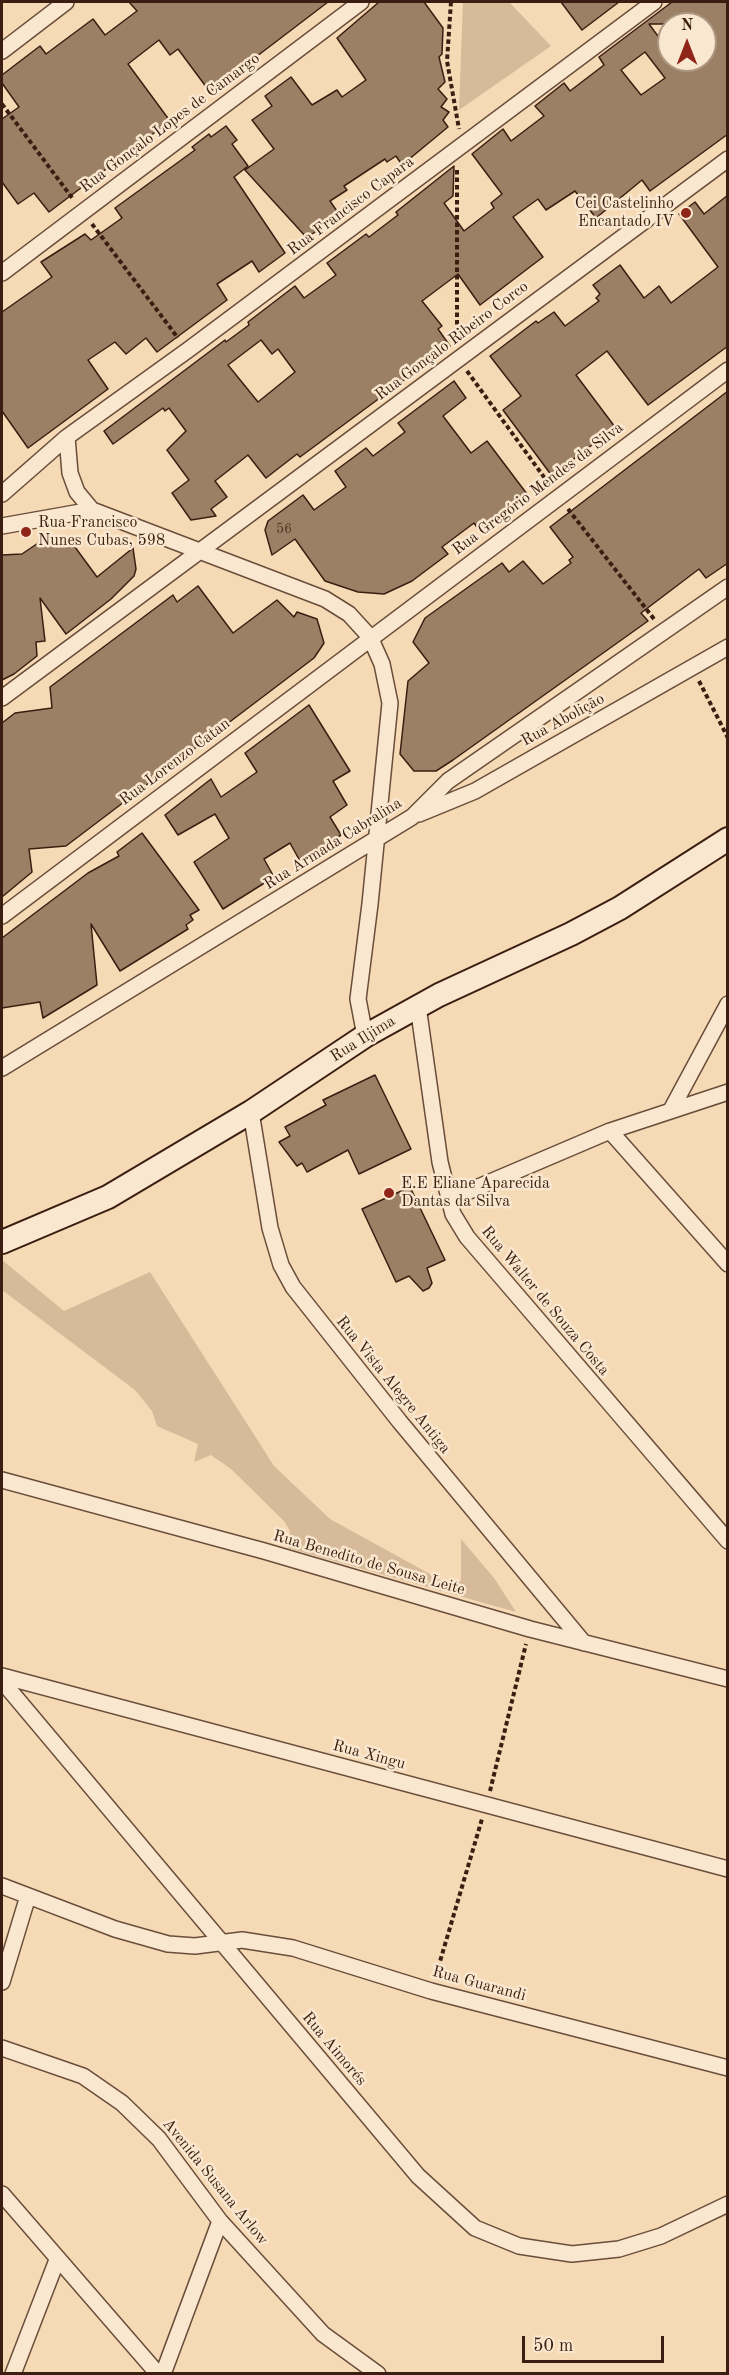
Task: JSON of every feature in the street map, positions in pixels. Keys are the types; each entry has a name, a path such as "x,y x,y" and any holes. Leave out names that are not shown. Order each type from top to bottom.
{"main road":[{"name":"Rua Iljima","path":"2,1242 108,1197 250,1112 365,1036 418,1006 620,908 728,839"}],"street":[{"path":"2,51 66,2"},
{"name":"Rua Gonçalo Lopes de Camargo","path":"2,273 361,2"},
{"name":"Rua Francisco Capara","path":"2,494 67,437 188,350 654,2"},
{"name":"Rua Gonçalo Ribeiro Corco","path":"2,698 728,159"},
{"name":"Rua Gregório Mendes da Silva","path":"370,637 728,370"},
{"path":"67,437 70,473 77,492 92,510 325,599 349,614 370,637 382,664 390,703 358,999 365,1036"},
{"path":"2,526 92,510"},
{"name":"Rua Armada Cabralina","path":"2,1068 412,817 448,781 728,587"},
{"name":"Rua Lorenzo Catan","path":"2,916 370,637"},
{"name":"Rua Abolição","path":"412,817 475,790 728,647"},
{"path":"671,1110 728,1004"},
{"name":"Rua Walter de Souza Costa","path":"418,1006 432,1117 448,1200 467,1237 728,1541"},
{"path":"448,1200 610,1131 728,1092"},
{"name":"Rua Vista Alegre Antiga","path":"250,1112 270,1228 281,1265 292,1287 393,1413 584,1642"},
{"path":"610,1131 728,1264"},
{"name":"Rua Benedito de Sousa Leite","path":"2,1479 584,1642 728,1679"},
{"name":"Rua Xingu","path":"2,1676 728,1869"},
{"name":"Rua Aimorés","path":"2,1681 418,2176 475,2228 519,2246 572,2254 619,2249 661,2236 728,2204"},
{"name":"Rua Guarandi","path":"2,1886 115,1929 168,1944 195,1946 242,1940 293,1948 431,1991 728,2068"},
{"path":"2,1982 28,1896"},
{"name":"Avenida Susana Arlow","path":"2,2048 83,2076 123,2103 159,2139 220,2221 323,2334 378,2373"},
{"path":"2,2194 57,2260 158,2373"},
{"path":"164,2373 220,2221"},
{"path":"13,2373 57,2260"}],"path":[{"path":"450,2 447,61 457,124 464,145 456,159 459,358 559,496 664,632"},
{"path":"2,105 188,350"}],"shaded area":[{"path":"463,2 509,2 551,46 459,110"},
{"path":"2,1260 64,1311 150,1272 274,1466 330,1519 448,1584 461,1581 461,1539 494,1578 516,1612 288,1548 290,1531 284,1521 231,1469 211,1455 194,1462 198,1444 157,1426 152,1411 135,1390 2,1290"}],"building":[{"path":"129,2 328,2 210,92 178,49 170,55 159,40 128,64 170,121 49,212 34,193 18,204 2,182 2,119 19,107 2,83 2,75 40,46 46,54 93,19 105,35 137,11"},
{"path":"379,2 424,2 443,28 442,54 439,57 445,82 438,89 447,99 441,107 449,112 443,120 448,127 402,165 396,156 387,162 385,159 344,186 347,190 330,201 339,214 307,238 245,170 274,149 252,120 272,106 265,96 291,77 312,105 337,90 342,97 366,80 337,38"},
{"path":"561,2 619,2 582,30"},
{"path":"672,2 728,2 728,134 650,191 642,180 596,218 575,191 546,210 538,199 513,217 543,257 480,305 458,274 422,301 442,326 438,329 450,346 300,457 297,454 266,478 248,455 215,481 227,497 211,509 216,516 191,520 172,493 189,480 167,450 186,431 169,408 165,411 163,408 113,444 104,431 225,340 226,342 249,325 248,322 295,286 304,298 336,275 327,263 366,234 369,237 398,215 396,212 454,166 453,196 444,203 464,231 494,208 491,203 502,194 472,154 503,129 511,141 544,116 535,106 564,83 570,91 604,65 599,57 657,13 657,24 649,24 657,35 657,68 645,52 621,70 641,95 665,78 660,72 717,72 717,12 659,12","holes":["261,340 272,354 278,349 295,372 258,402 228,365"]},
{"path":"226,126 237,140 232,144 248,166 234,177 285,253 259,272 252,261 217,284 227,300 157,352 146,338 126,354 115,342 88,360 108,389 28,448 2,411 2,312 52,277 41,262 85,234 91,240 122,218 115,208 195,150 192,147 209,134 211,137"},
{"path":"728,195 728,346 648,405 607,351 576,375 615,427 552,476 503,410 521,396 490,356 536,321 538,323 554,312 565,326 599,301 596,298 600,294 593,285 620,265 644,298 659,286 671,303 718,267 679,214 695,202 704,214"},
{"path":"454,381 466,398 443,416 471,453 487,441 527,494 479,530 474,523 442,547 448,554 412,581 384,594 358,592 325,581 295,539 272,555 265,530 268,521 303,495 314,510 346,487 335,471 366,448 373,456 405,432 398,423"},
{"path":"728,391 728,563 706,578 699,569 641,613 648,621 453,760 436,771 414,771 400,754 408,681 429,663 413,642 425,618 502,563 509,572 523,561 543,584 571,563 569,560 573,557 550,527"},
{"path":"59,537 66,547 72,543 97,577 133,548 136,569 134,576 111,599 66,634 40,598 45,641 36,642 37,656 14,674 2,680 2,555 22,554 44,539 48,545"},
{"path":"198,586 233,633 277,600 294,617 297,612 317,619 324,643 314,658 66,846 29,849 32,872 2,897 2,723 15,713 52,708 50,687 173,595 177,602"},
{"path":"309,705 350,771 333,781 347,805 330,817 341,835 300,861 290,843 264,859 274,877 223,909 194,862 229,838 215,814 178,835 165,815 211,779 221,797 257,772 245,753"},
{"path":"142,833 199,910 190,915 193,920 186,925 188,929 120,971 91,924 97,985 43,1018 40,1002 2,1008 2,938 88,873 119,856 117,852"},
{"path":"375,1075 411,1149 359,1174 348,1150 307,1172 302,1163 297,1166 279,1142 290,1136 285,1127 326,1105 323,1100"},
{"path":"410,1187 445,1260 427,1268 432,1283 423,1291 409,1276 396,1282 362,1209"}],"place":[{"name":"Cei Castelinho Encantado IV","path":"686,213"},
{"name":"Rua Francisco Nunes Cubas, 598","path":"26,532"},
{"name":"E.E Eliane Aparecida Dantas da Silva","path":"389,1193"}]}
